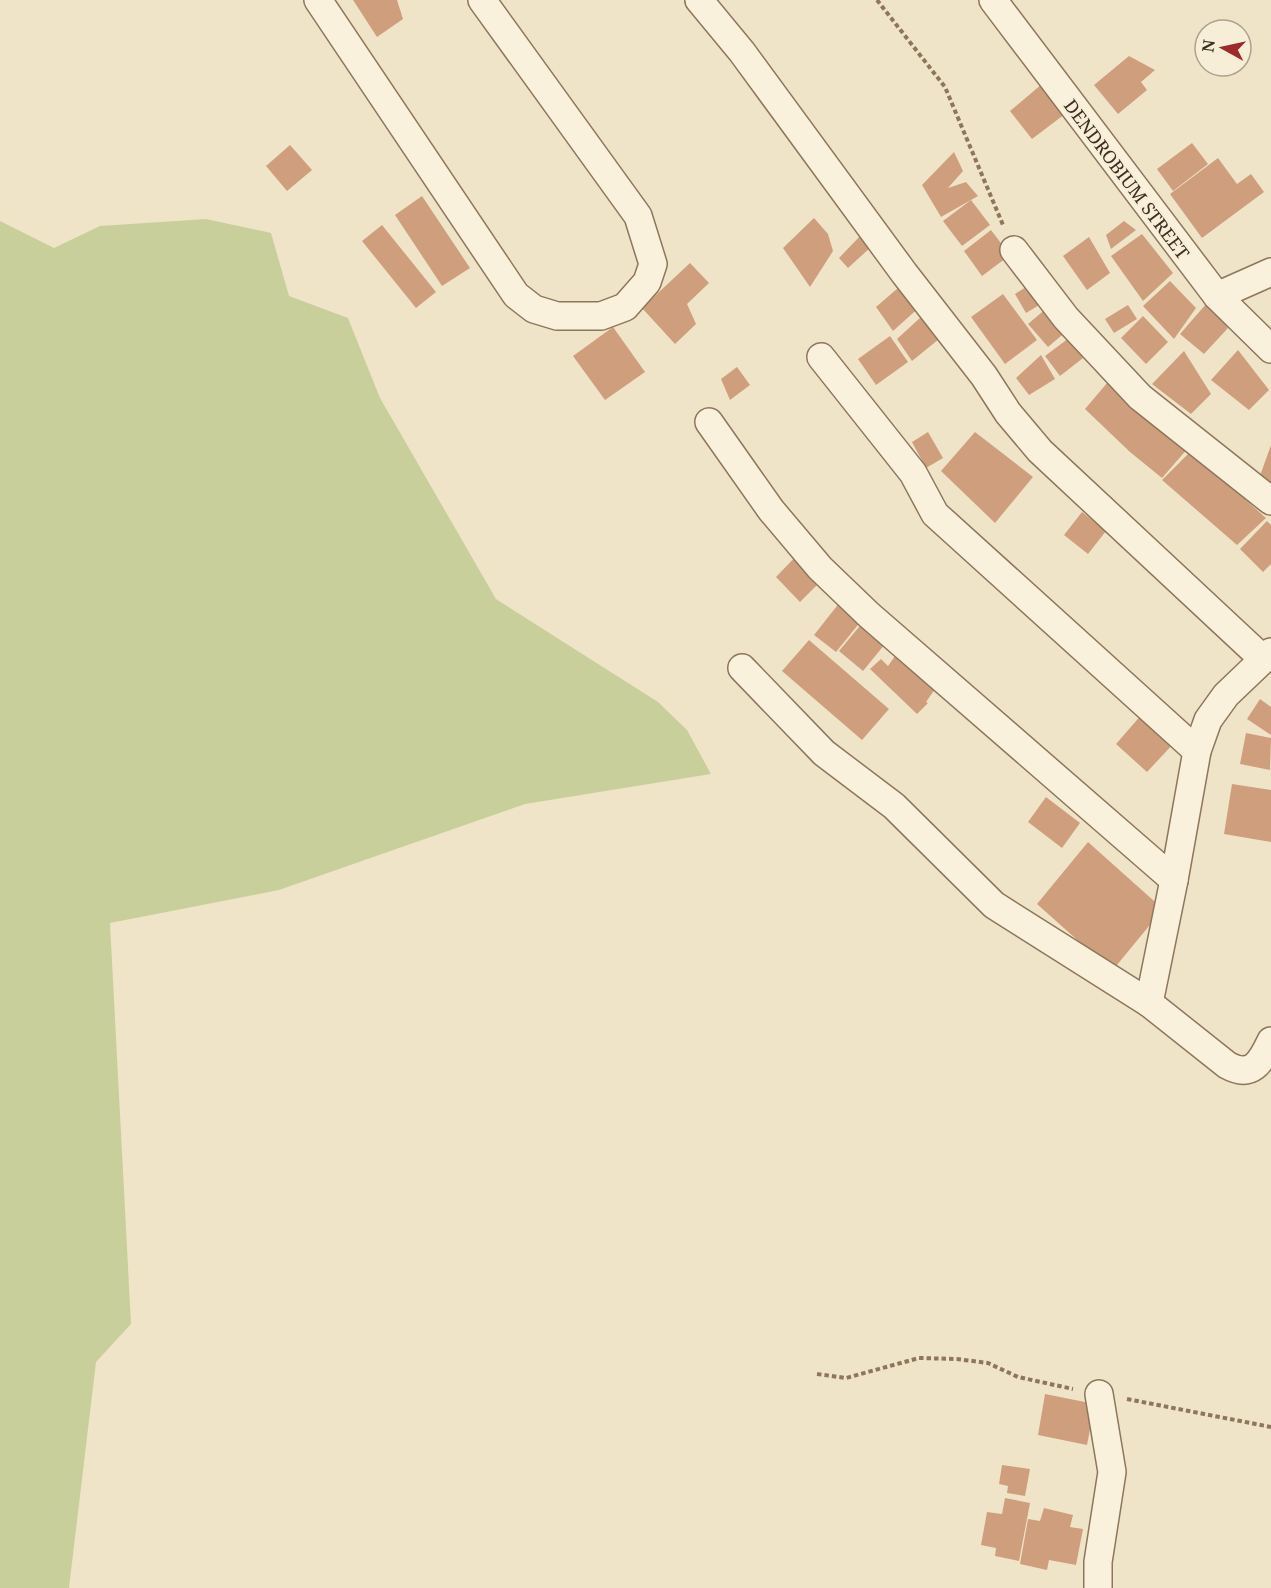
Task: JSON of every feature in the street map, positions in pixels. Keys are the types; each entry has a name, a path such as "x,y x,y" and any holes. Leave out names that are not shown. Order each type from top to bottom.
{"street":[{"path":"318,0 516,295 534,309 557,316 601,316 626,307 647,282 653,264 638,216 482,0"},
{"path":"699,0 742,52 904,273 1040,451 1267,656 1226,695 1208,720 1197,751 1149,1003"},
{"name":"DENDROBIUM STREET","path":"993,0 1217,296 1271,349"},
{"path":"1014,250 1066,318 1140,397 1271,501"},
{"path":"1217,296 1271,272"},
{"path":"821,357 913,473 935,514 1197,751"},
{"path":"709,422 771,510 820,568 868,615 1174,880"},
{"path":"742,668 824,753 894,806 994,905 1149,1003 1227,1065 1238,1071 1249,1070 1262,1060 1271,1041"},
{"path":"1098,1588 1098,1562 1112,1472 1099,1394"}],"path":[{"path":"877,0 945,87 1014,250"},
{"path":"817,1374 846,1378 919,1358 957,1359 988,1363 1018,1377 1271,1427"}],"green space":[{"path":"206,219 271,233 289,296 348,318 380,398 496,599 658,702 687,730 711,774 525,804 279,890 110,923 131,1324 96,1362 69,1588 0,1588 0,221 54,248 100,226"}],"building":[{"path":"353,0 397,0 403,19 377,37"},
{"path":"1129,56 1155,70 1141,82 1147,90 1118,114 1094,85"},
{"path":"1042,84 1065,114 1032,139 1010,111"},
{"path":"1192,143 1208,164 1173,191 1157,169"},
{"path":"290,145 312,170 287,191 266,166"},
{"path":"954,152 963,171 948,188 966,182 978,196 941,217 922,185"},
{"path":"1218,158 1237,184 1251,174 1264,192 1202,238 1170,194"},
{"path":"422,196 470,268 442,286 395,215"},
{"path":"971,200 990,225 962,246 943,221"},
{"path":"814,218 828,234 833,251 810,287 783,248"},
{"path":"1124,221 1136,230 1111,249 1106,235"},
{"path":"382,225 436,292 416,308 362,241"},
{"path":"991,230 1010,255 982,276 964,251"},
{"path":"863,233 871,247 848,268 839,258"},
{"path":"1142,234 1173,273 1143,301 1111,256"},
{"path":"1089,237 1110,273 1087,290 1063,256"},
{"path":"690,263 709,283 687,304 696,324 675,344 642,308"},
{"path":"1170,281 1196,308 1174,339 1143,306"},
{"path":"905,282 923,304 893,331 876,307"},
{"path":"1034,282 1046,301 1026,313 1015,294"},
{"path":"1003,294 1037,340 1005,364 971,317"},
{"path":"1207,303 1228,328 1204,354 1180,334"},
{"path":"1128,305 1137,319 1114,333 1105,319"},
{"path":"1048,307 1068,330 1048,347 1028,324"},
{"path":"1143,316 1168,342 1146,364 1121,338"},
{"path":"921,317 939,339 912,361 897,339"},
{"path":"613,327 645,372 605,400 573,356"},
{"path":"890,336 908,362 876,385 858,359"},
{"path":"1069,338 1083,358 1060,376 1045,356"},
{"path":"1238,350 1269,390 1249,410 1211,380"},
{"path":"1184,351 1211,394 1191,414 1152,384"},
{"path":"1041,355 1055,379 1029,395 1016,378"},
{"path":"737,367 750,385 730,400 721,379"},
{"path":"1113,376 1189,447 1162,478 1130,452 1085,409"},
{"path":"928,432 943,458 926,468 912,442"},
{"path":"975,432 1033,477 995,523 941,471"},
{"path":"1271,445 1271,492 1256,487"},
{"path":"1190,452 1266,518 1237,545 1162,480"},
{"path":"1082,512 1106,531 1088,554 1064,535"},
{"path":"1267,521 1271,525 1271,564 1263,572 1240,549"},
{"path":"801,551 826,576 800,602 776,577"},
{"path":"844,597 866,615 836,652 814,635"},
{"path":"868,616 885,644 863,671 839,651"},
{"path":"809,640 889,709 862,740 782,671"},
{"path":"902,646 940,682 926,702 928,703 917,714 870,669 881,659 888,666"},
{"path":"1260,699 1271,707 1271,735 1247,719"},
{"path":"1143,713 1175,742 1147,772 1116,744"},
{"path":"1246,733 1271,738 1270,770 1240,764"},
{"path":"1232,784 1271,790 1271,842 1224,834"},
{"path":"1046,797 1080,823 1062,848 1028,822"},
{"path":"1088,842 1163,909 1112,971 1037,904"},
{"path":"1045,1394 1095,1404 1087,1445 1038,1435"},
{"path":"1002,1465 1030,1469 1025,1496 1007,1493 1008,1486 999,1484"},
{"path":"1005,1498 1030,1503 1019,1561 995,1556 996,1548 981,1545 987,1512 1002,1514"},
{"path":"1044,1508 1073,1515 1070,1527 1083,1529 1076,1565 1049,1560 1047,1570 1020,1564 1028,1519 1040,1521"}]}
